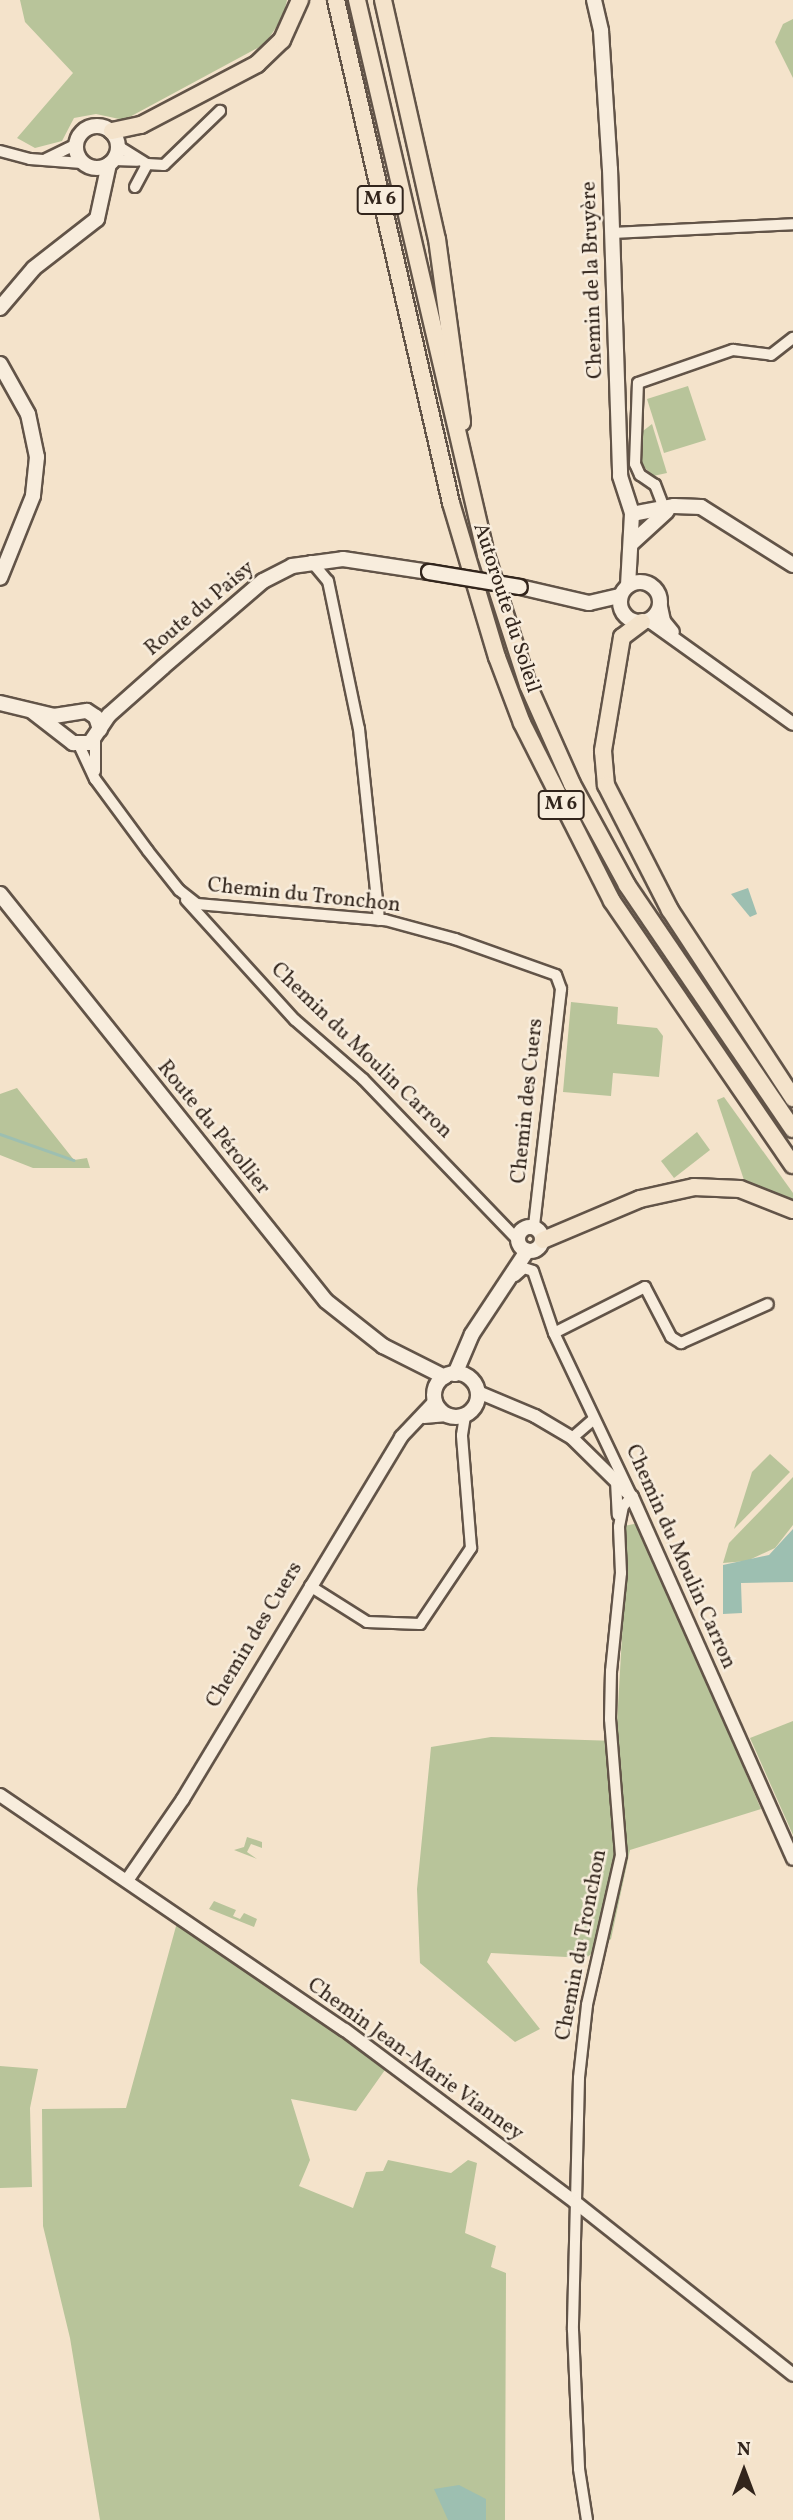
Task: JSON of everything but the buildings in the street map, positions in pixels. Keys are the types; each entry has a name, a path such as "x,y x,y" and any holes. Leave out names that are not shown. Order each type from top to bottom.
{"highway":[{"path":"115,138 257,64 282,40 300,0"},
{"name":"Autoroute du Soleil","path":"336,0 451,503 493,645 522,723 612,901 793,1165"},
{"name":"Autoroute du Soleil","path":"357,0 486,555 528,685 594,829 670,953 793,1129"},
{"path":"383,0 437,239 452,364 486,555"},
{"path":"645,621 622,637 604,740 606,785 670,910 793,1098"},
{"path":"539,1233 640,1199 695,1187 740,1189 793,1210"}],"main road":[{"name":"Chemin de la Bruyère","path":"584,0 602,44"},
{"name":"Chemin de la Bruyère","path":"594,0 602,44 612,233 620,476 632,513 633,562 624,591"},
{"path":"0,308 34,268 97,219 102,204 115,138 93,125 81,132 75,145 102,204"},
{"path":"85,164 111,162"},
{"path":"0,364 28,414 37,457 33,496 0,578"},
{"path":"632,513 688,506 711,511 793,565"},
{"path":"632,543 658,516 688,506"},
{"name":"Route du Paisy","path":"97,734 124,702 263,581 311,561 343,559 520,587 589,603 624,591"},
{"path":"633,562 648,583 660,602 645,621 623,613 624,591 648,583"},
{"name":"Route du Paisy","path":"560,597 580,608 623,613"},
{"path":"2,702 33,712 71,714 81,710 92,713 97,734 79,745 33,712"},
{"name":"Route du Paisy","path":"92,713 124,702"},
{"path":"66,735 65,723 71,714"},
{"name":"Route du Pérollier","path":"0,894 308,1280 364,1333 416,1363 451,1378 464,1409"},
{"path":"464,1409 435,1401 451,1378 467,1344 513,1266 521,1246 523,1229 539,1233 538,1250 521,1246"}],"street":[{"path":"111,162 164,165 220,111"},
{"path":"115,138 144,162"},
{"path":"46,159 75,145"},
{"path":"0,150 85,164"},
{"path":"135,187 144,162"},
{"path":"612,233 793,224"},
{"path":"664,508 655,485 640,475 635,464 638,383 733,351 771,355 793,338"},
{"path":"328,581 343,559"},
{"path":"311,561 328,581 359,729 379,920"},
{"path":"660,602 664,621 688,648"},
{"path":"645,621 688,648 793,724"},
{"path":"95,779 97,734"},
{"name":"Chemin du Tronchon","path":"79,745 95,779 179,890 197,904 213,908 379,920 455,939 551,971 559,979"},
{"name":"Chemin du Moulin Carron","path":"179,890 203,921 295,1020 363,1079 521,1246"},
{"path":"203,921 203,913 213,908"},
{"name":"Chemin des Cuers","path":"539,1233 559,979"},
{"name":"Chemin du Moulin Carron","path":"494,1299 505,1292 520,1270 533,1271 554,1332 593,1420 632,1497 793,1859"},
{"path":"554,1332 645,1287 671,1337 681,1342 768,1304"},
{"name":"Chemin des Cuers","path":"128,1879 183,1799 401,1437 424,1418 435,1401"},
{"path":"424,1418 464,1409 506,1406 572,1438 632,1497"},
{"path":"310,1586 367,1622 420,1624 471,1548 462,1435 464,1409"},
{"path":"572,1438 593,1420"},
{"path":"616,1480 619,1527"},
{"name":"Chemin du Tronchon","path":"587,2520 579,2469 573,2330 582,2036 621,1855 610,1719 619,1527 623,1506 632,1497"},
{"name":"Chemin Jean-Marie Vianney","path":"0,1795 128,1879 345,2030 575,2202 793,2375"}],"shaded area":[{"path":"20,0 287,0 283,17 265,44 124,120 96,114 74,118 62,141 35,148 17,138 73,73 25,22"},
{"path":"793,19 793,78 775,42 783,24"},
{"path":"688,386 706,440 664,453 647,399"},
{"path":"652,424 667,473 653,476 640,463 639,434"},
{"path":"748,888 757,914 750,917 731,894"},
{"path":"571,1002 618,1007 617,1024 657,1028 663,1036 659,1077 613,1073 611,1096 563,1092"},
{"path":"17,1088 74,1160 87,1158 90,1168 33,1168 0,1155 0,1094"},
{"path":"724,1097 793,1193 793,1202 745,1183 717,1100"},
{"path":"697,1132 710,1150 674,1178 661,1161"},
{"path":"770,1454 790,1472 734,1529 752,1472"},
{"path":"793,1477 793,1525 775,1548 747,1561 723,1563 729,1543"},
{"path":"639,1523 761,1809 630,1850 611,1939 586,1958 491,1953 487,1962 540,2029 515,2042 420,1963 417,1889 431,1747 491,1737 616,1741 625,1584 624,1526"},
{"path":"793,1529 793,1582 741,1583 742,1613 723,1614 723,1565 769,1555"},
{"path":"793,1721 793,1835 750,1738"},
{"path":"247,1837 262,1842 262,1848 251,1844 247,1852 257,1859 234,1850 244,1847"},
{"path":"214,1901 236,1910 233,1916 240,1919 244,1913 257,1919 254,1927 209,1909"},
{"path":"178,1919 387,2067 356,2111 291,2099 310,2160 299,2186 353,2208 366,2172 383,2171 388,2160 451,2173 468,2160 477,2163 465,2233 496,2246 491,2267 506,2273 505,2520 100,2520 70,2338 43,2226 42,2109 126,2108"},
{"path":"0,2066 38,2069 30,2108 32,2187 0,2188"},
{"path":"459,2485 486,2499 486,2520 448,2520 434,2489"}],"waterway":[{"path":"0,1134 74,1160"}]}
